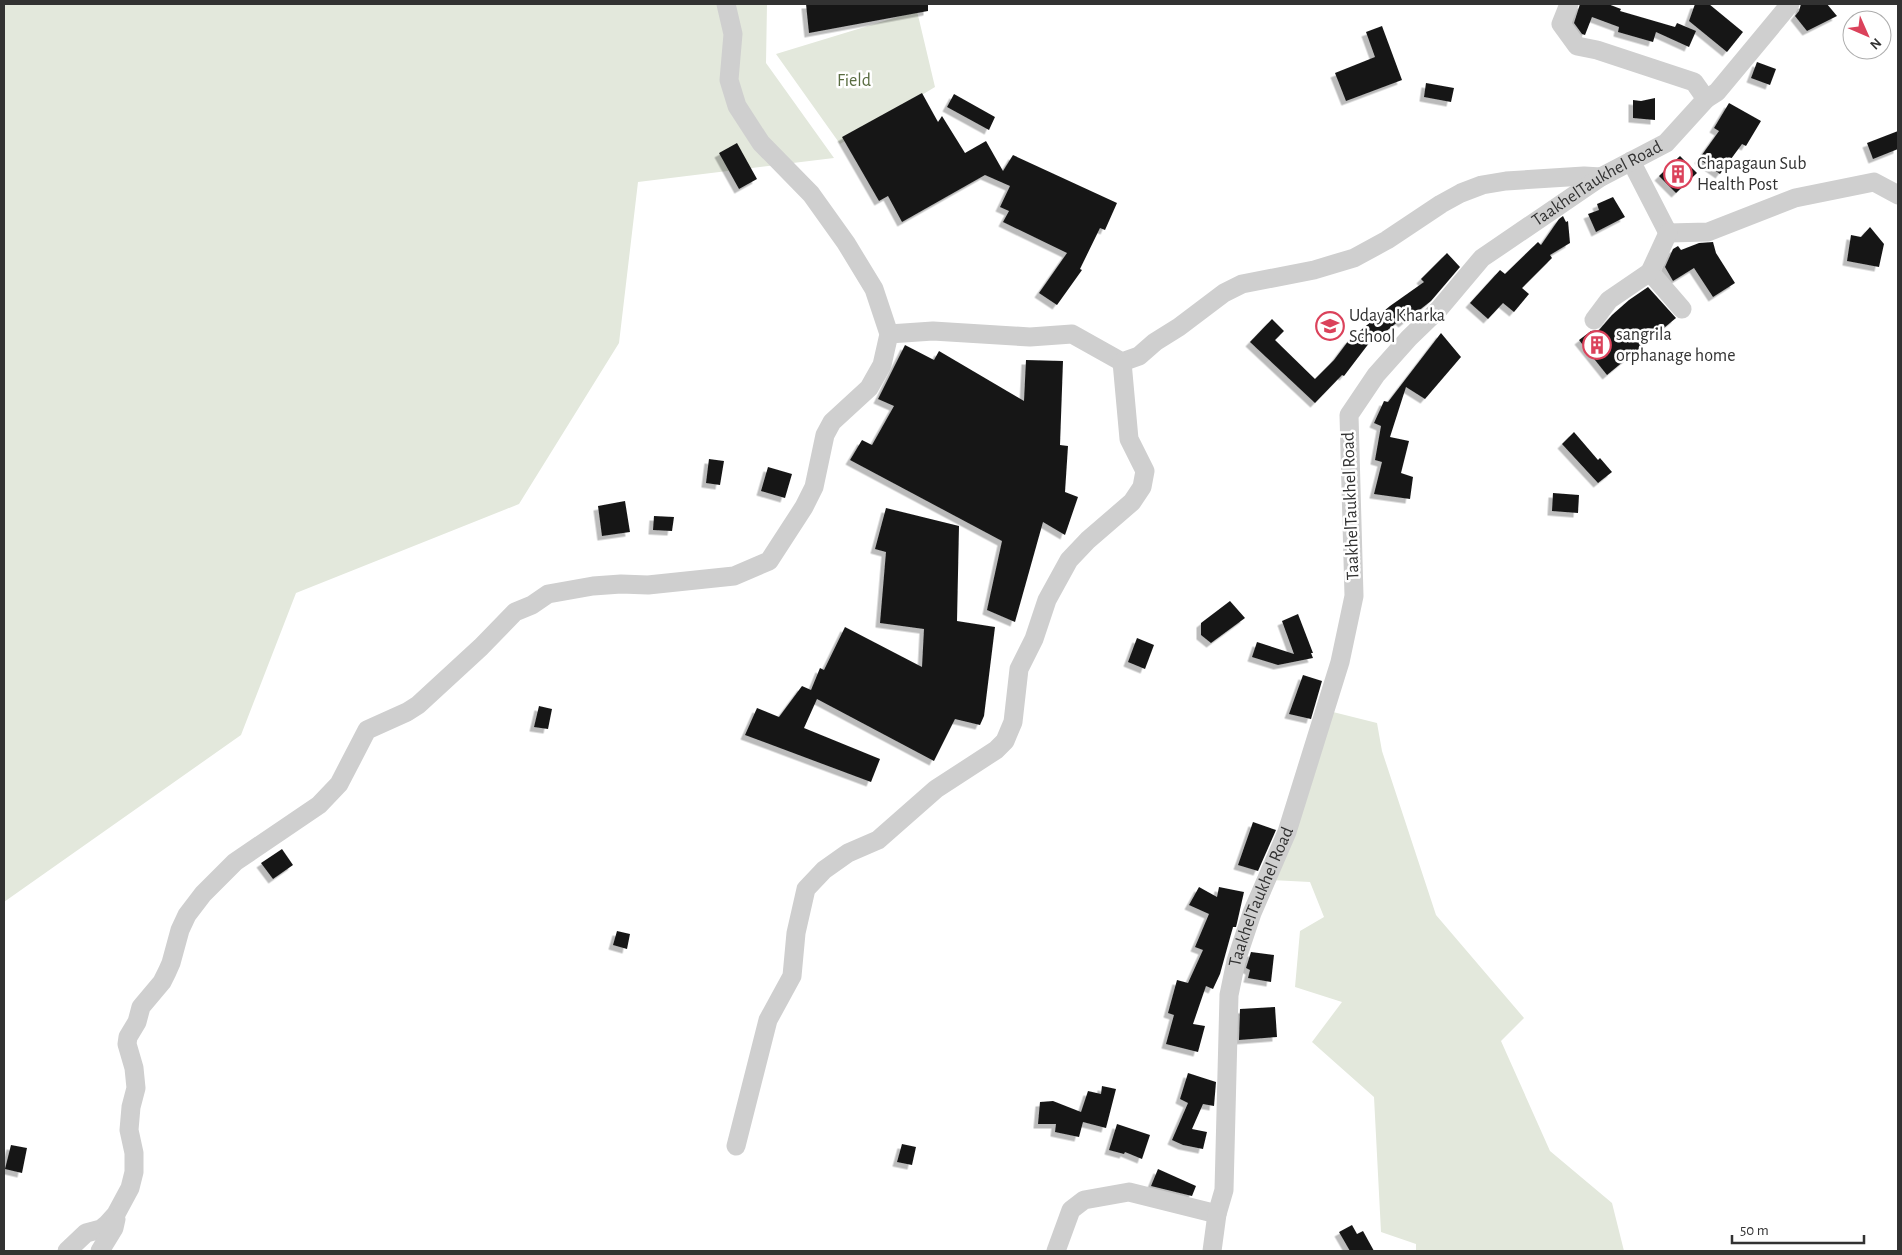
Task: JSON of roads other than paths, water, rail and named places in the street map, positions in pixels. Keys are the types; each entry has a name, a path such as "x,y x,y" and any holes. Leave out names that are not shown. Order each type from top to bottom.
{"street":[{"path":"100,1251 114,1228 130,1188 134,1172 134,1154 128,1130 136,1088 134,1068 127,1044 128,1037 137,1022 141,1007 162,982 171,963 180,930 187,915 203,894 244,856 319,805 339,784 367,730 418,705 481,647 515,612 532,605 548,594 564,590 621,584 648,585 734,576 769,561 804,507 814,487 825,435 832,422 869,388 882,365 889,334 874,290 846,243 810,194 760,143 737,106 729,80 733,34 726,4"},
{"path":"1569,4 1561,24 1577,46 1597,50 1694,82 1706,100"},
{"name":"TaakhelTaukhel Road","path":"1212,1251 1217,1214 1224,1190 1229,995 1236,961 1252,913 1287,832 1340,662 1354,596 1349,415 1376,375 1409,338 1439,309 1482,258 1601,177 1666,143 1706,100 1717,92 1790,4"},
{"path":"1631,161 1668,233"},
{"path":"889,334 933,332 1030,337 1072,334 1122,362 1139,356 1212,300 1242,284 1314,270 1354,258 1387,240 1461,193 1482,185 1506,181 1584,176 1601,177"},
{"path":"1668,233 1708,232 1795,198 1874,182 1898,195"},
{"path":"1594,320 1609,300 1650,272 1668,233"},
{"path":"1650,272 1682,309"},
{"path":"736,1146 768,1020 792,976 796,932 806,889 824,870 848,853 878,840 936,789 996,750 1005,741 1013,722 1019,669 1034,639 1052,592 1069,560 1088,540 1132,502 1142,487 1145,471 1129,439 1122,362"},
{"path":"1056,1251 1071,1210 1084,1200 1129,1192 1217,1214"},
{"path":"67,1251 86,1233 100,1229 107,1224 120,1209"}],"place":[{"name":"Chapagaun Sub Health Post","path":"1678,174"},
{"name":"Udaya Kharka School","path":"1330,326"},
{"name":"sangrila orphanage home","path":"1597,345"}],"park label":[{"name":"Field","path":"854,81"}]}
